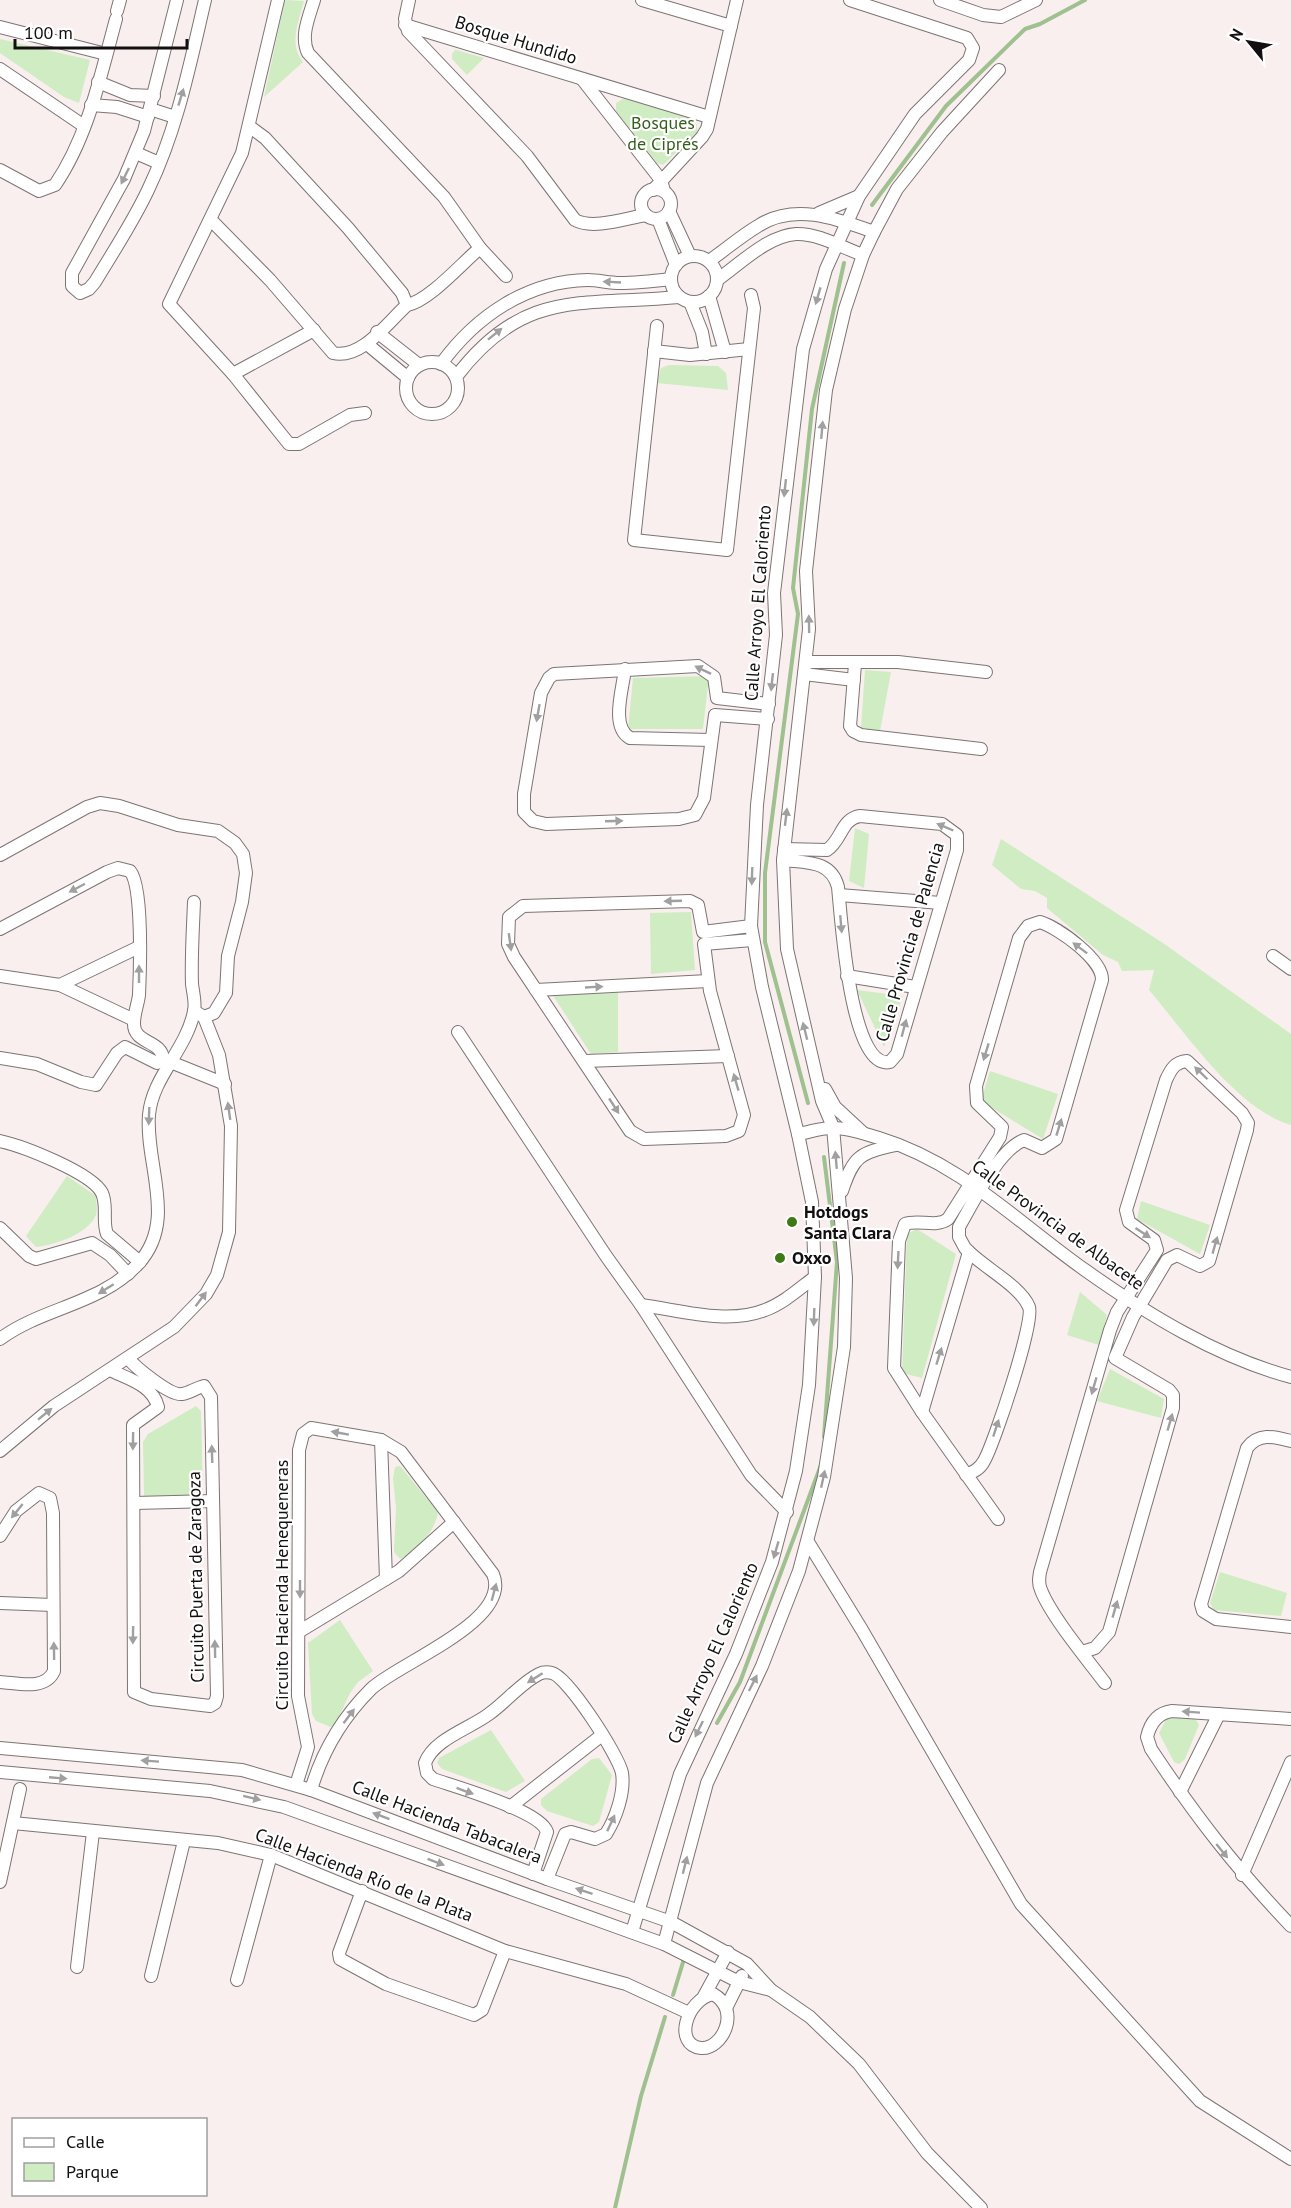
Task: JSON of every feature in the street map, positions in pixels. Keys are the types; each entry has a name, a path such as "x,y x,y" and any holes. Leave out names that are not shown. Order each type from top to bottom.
{"street":[{"path":"177,0 154,96 136,153 75,266 71,281 75,291 85,291 95,282 135,215 159,163 175,117 205,0"},
{"path":"278,0 250,127 242,153 169,304 233,374 289,444 299,444 350,415 365,413"},
{"path":"314,0 305,33 304,45 308,53 444,197 480,248 506,276"},
{"path":"410,0 405,25 527,156 575,220 582,223 669,212"},
{"path":"642,0 731,26"},
{"path":"676,264 648,213 644,195 659,187 702,137 709,117 737,0"},
{"name":"Calle Arroyo El Caloriento","path":"632,1932 680,1774 749,1624 772,1562 787,1512 803,1433 809,1385 815,1277 812,1202 752,940 751,926 757,805 776,635 774,593 793,417 803,350 826,269 859,196 915,114 969,60 973,48 967,38 850,0"},
{"path":"940,0 983,15 1001,17 1036,0"},
{"path":"0,170 33,189 50,189 62,175 84,126 118,10"},
{"name":"Bosque Hundido","path":"405,25 709,117"},
{"path":"0,27 106,54"},
{"path":"0,69 84,126"},
{"path":"664,1944 707,1783 775,1635 808,1542 824,1477 844,1347 846,1278 833,1127 822,1101 788,949 783,854 809,629 806,571 826,390 845,309 863,255 897,189 942,132 999,70"},
{"name":"Bosque Hundido","path":"582,79 659,187"},
{"path":"98,82 130,96 154,96"},
{"path":"91,105 175,117"},
{"path":"250,127 265,138 348,228 402,293 407,305"},
{"path":"136,153 159,163"},
{"path":"659,187 670,198 669,212 690,256"},
{"path":"709,261 759,224 776,218 814,214 842,205 859,196"},
{"path":"814,214 847,222 874,232"},
{"path":"776,218 783,237"},
{"path":"211,219 270,280 333,353 350,354 367,344 407,305 415,304 480,248"},
{"path":"725,352 709,296 717,280 774,240 797,234 863,255"},
{"path":"809,236 819,246 824,256 826,269"},
{"path":"671,279 676,264 690,256 709,261"},
{"path":"709,261 717,280"},
{"path":"671,279 702,332 706,354"},
{"path":"441,364 467,332 490,312 515,298 565,283 671,279"},
{"path":"657,326 634,540 727,550 754,308 751,295"},
{"path":"456,377 491,337 506,326 532,313 558,304 590,301 685,300 709,296"},
{"path":"233,374 314,330"},
{"path":"377,332 419,365"},
{"path":"367,344 408,378"},
{"path":"654,351 706,354 749,350"},
{"path":"428,362 441,364 452,370 456,377 458,386 454,402 441,413 432,414 416,409 410,403 406,386 408,378 419,365 428,362"},
{"path":"805,668 898,662 986,672"},
{"path":"855,664 850,726 853,731 861,735 981,749"},
{"path":"698,666 714,676 717,699 704,798 694,815 680,819 546,824 528,817 524,812 524,794 541,693 549,678 561,671 698,666"},
{"path":"805,668 854,680"},
{"path":"625,669 619,723 625,735 630,738 711,740"},
{"path":"717,699 769,704"},
{"path":"715,715 768,719"},
{"path":"0,855 87,807 100,803 119,806 178,825 219,831 227,836 243,854 246,873 228,956 226,993 214,1013 199,1014"},
{"name":"Calle Provincia de Palencia","path":"860,816 942,824 953,830 958,842 897,1054 890,1062 885,1063 869,1053 847,976 839,895 833,875 824,866 783,854 827,850 837,841 848,821 860,816"},
{"path":"0,929 107,872 124,868 134,876 139,947 139,995 134,1020 137,1035 161,1058"},
{"path":"839,895 940,903"},
{"path":"690,901 698,905 701,912 708,981 744,1115 739,1131 726,1136 644,1139 630,1131 536,990 508,944 508,917 523,906 690,901"},
{"path":"0,1451 54,1406 174,1327 194,1309 206,1294 223,1258 231,1211 231,1126 219,1055 199,1014 194,902"},
{"path":"966,1475 981,1466 990,1448 1028,1334 1031,1312 1022,1296 969,1252 958,1232 977,1186 1002,1131 999,1124 980,1108 975,1093 976,1086 1019,938 1028,926 1040,922 1054,928 1095,960 1101,968 1102,980 1056,1139 1042,1148 1024,1140 1012,1146 977,1186 944,1222 915,1221 904,1224 899,1241 894,1368 922,1412 966,1475 998,1519"},
{"path":"703,938 751,926"},
{"path":"703,938 752,940"},
{"path":"60,985 139,947"},
{"path":"1273,956 1291,969"},
{"path":"0,976 60,985 134,1020"},
{"path":"847,976 915,987"},
{"path":"536,990 708,981"},
{"path":"0,1339 36,1317 100,1294 128,1274 140,1262 154,1240 159,1220 150,1139 150,1105 161,1058 188,1031 199,1014"},
{"path":"458,1032 641,1305 751,1475 787,1512"},
{"path":"0,1058 38,1064 81,1083 96,1085 117,1053 125,1047 161,1058 225,1084"},
{"path":"585,1061 728,1056"},
{"path":"1105,1683 1047,1603 1038,1582 1043,1557 1109,1358 1118,1312 1157,1250 1154,1240 1129,1222 1126,1210 1166,1080 1174,1066 1179,1062 1187,1061 1242,1113 1248,1123 1247,1130 1209,1261 1200,1266 1177,1255 1172,1257 1139,1306 1109,1358"},
{"path":"814,1069 835,1107 863,1133"},
{"path":"798,1134 833,1127"},
{"name":"Calle Provincia de Albacete","path":"833,1127 900,1144 935,1160 977,1186 1083,1269 1139,1306 1236,1357 1291,1377"},
{"path":"0,1141 39,1152 98,1187 104,1198 108,1234 140,1262"},
{"path":"840,1198 853,1163 867,1151 900,1144"},
{"path":"0,1228 36,1259 92,1243 110,1255 128,1274"},
{"path":"922,1412 969,1252"},
{"path":"641,1305 711,1315 748,1315 779,1303 815,1277"},
{"name":"Circuito Puerta de Zaragoza","path":"110,1370 152,1393 158,1407 134,1425 134,1692 151,1699 205,1707 214,1703 216,1696 209,1391 204,1386 184,1394 173,1394 136,1368 128,1358"},
{"path":"1082,1652 1095,1648 1109,1632 1173,1408 1173,1395 1169,1390 1109,1358"},
{"name":"Circuito Hacienda Henequeneras","path":"296,1785 308,1747 298,1696 300,1440 311,1428 381,1440 401,1452 493,1574 496,1594 482,1613 467,1626 372,1688 328,1744 311,1790"},
{"path":"1291,1441 1257,1438 1247,1448 1201,1604 1203,1611 1216,1619 1291,1627"},
{"path":"381,1440 386,1579"},
{"path":"0,1536 24,1502 39,1493 50,1498 53,1513 54,1664 51,1676 40,1684 0,1682"},
{"path":"135,1503 213,1501"},
{"path":"300,1631 411,1562 454,1522"},
{"path":"808,1542 862,1630 1021,1904 1200,2101 1291,2159"},
{"path":"0,1603 53,1605"},
{"path":"533,1874 547,1832 546,1827 510,1807 433,1779 425,1769 428,1755 437,1746 488,1716 543,1672 551,1672 564,1679 602,1736 622,1774 622,1783 612,1823 602,1838 595,1839 571,1832 565,1833 561,1838 547,1879"},
{"path":"1291,1719 1166,1712 1155,1719 1147,1737 1149,1744 1180,1792 1242,1875 1291,1926"},
{"path":"1180,1792 1219,1714"},
{"path":"510,1807 602,1736"},
{"name":"Calle Hacienda Tabacalera","path":"0,1748 208,1765 242,1770 296,1785 533,1874 671,1922 747,1964 771,1990"},
{"path":"1242,1875 1286,1785 1291,1762"},
{"path":"0,1772 240,1795 284,1807 664,1944 739,1982 771,1990 810,2017 859,2064 927,2153 981,2208"},
{"path":"0,1882 20,1789"},
{"name":"Calle Hacienda Río de la Plata","path":"13,1823 239,1846 271,1855 505,1951 626,1984 689,2013"},
{"path":"77,1967 93,1832"},
{"path":"151,1976 184,1841"},
{"path":"237,1980 271,1855"},
{"path":"362,1891 339,1953 340,1959 386,1984 474,2014 482,2010 505,1951"},
{"path":"704,1996 728,1952"},
{"path":"727,2006 747,1964"},
{"path":"713,1994 723,2000 727,2006 728,2020 723,2034 713,2045 702,2048 693,2044 687,2037 686,2028 689,2013 697,2001 704,1996 713,1994"}],"green space":[{"path":"285,0 304,1 295,40 303,62 264,97"},
{"path":"0,39 90,60 79,103 64,97 0,53"},
{"path":"456,49 484,58 467,75 452,59 452,54"},
{"name":"Bosques de Ciprés","path":"625,98 692,118 697,125 697,132 663,165 657,163 616,111 616,103"},
{"path":"669,365 718,366 726,373 728,390 657,383 661,368"},
{"path":"865,670 891,672 880,731 861,728"},
{"path":"709,676 703,729 628,729 633,678"},
{"path":"855,828 869,834 864,888 849,881"},
{"path":"1001,839 1163,943 1291,1034 1291,1125 1251,1103 1213,1068 1149,990 1154,970 1122,971 1118,962 1103,955 1047,908 1047,898 1035,891 1021,889 992,865"},
{"path":"691,912 695,970 651,974 650,913"},
{"path":"857,990 903,996 884,1047"},
{"path":"618,993 618,1052 591,1054 552,994"},
{"path":"990,1071 1058,1094 1043,1139 981,1101"},
{"path":"67,1176 96,1196 96,1215 92,1222 79,1233 52,1244 36,1247 26,1236"},
{"path":"1141,1201 1210,1225 1200,1254 1137,1219"},
{"path":"917,1229 956,1254 922,1378 902,1373 907,1234"},
{"path":"1080,1292 1107,1315 1099,1345 1067,1335"},
{"path":"1110,1369 1164,1399 1161,1418 1097,1401"},
{"path":"196,1406 201,1411 203,1496 144,1497 143,1442 148,1434"},
{"path":"400,1466 438,1512 429,1534 413,1551 400,1559 394,1552 396,1508 393,1478 395,1467"},
{"path":"1220,1572 1287,1593 1281,1616 1214,1610 1210,1603"},
{"path":"340,1620 373,1671 358,1682 350,1693 336,1723 331,1727 316,1721 312,1714 308,1643"},
{"path":"1171,1716 1195,1718 1199,1725 1185,1759 1179,1764 1174,1762 1159,1733 1167,1718"},
{"path":"491,1730 525,1781 506,1792 442,1769 437,1763 439,1758"},
{"path":"599,1758 612,1775 599,1822 593,1826 547,1811 541,1805 541,1799 592,1759"}],"waterway":[{"path":"872,205 946,106 1025,29 1040,24 1085,0"},
{"path":"808,1103 765,942 765,873 798,614 793,588 812,409 844,263"},
{"path":"824,1157 837,1262 824,1437"},
{"path":"717,1723 740,1682 821,1465"},
{"path":"673,1995 684,1959"},
{"path":"615,2208 641,2096 665,2017"}],"place":[{"name":"Hotdogs Santa Clara","path":"792,1222"},
{"name":"Oxxo","path":"780,1258"}]}
